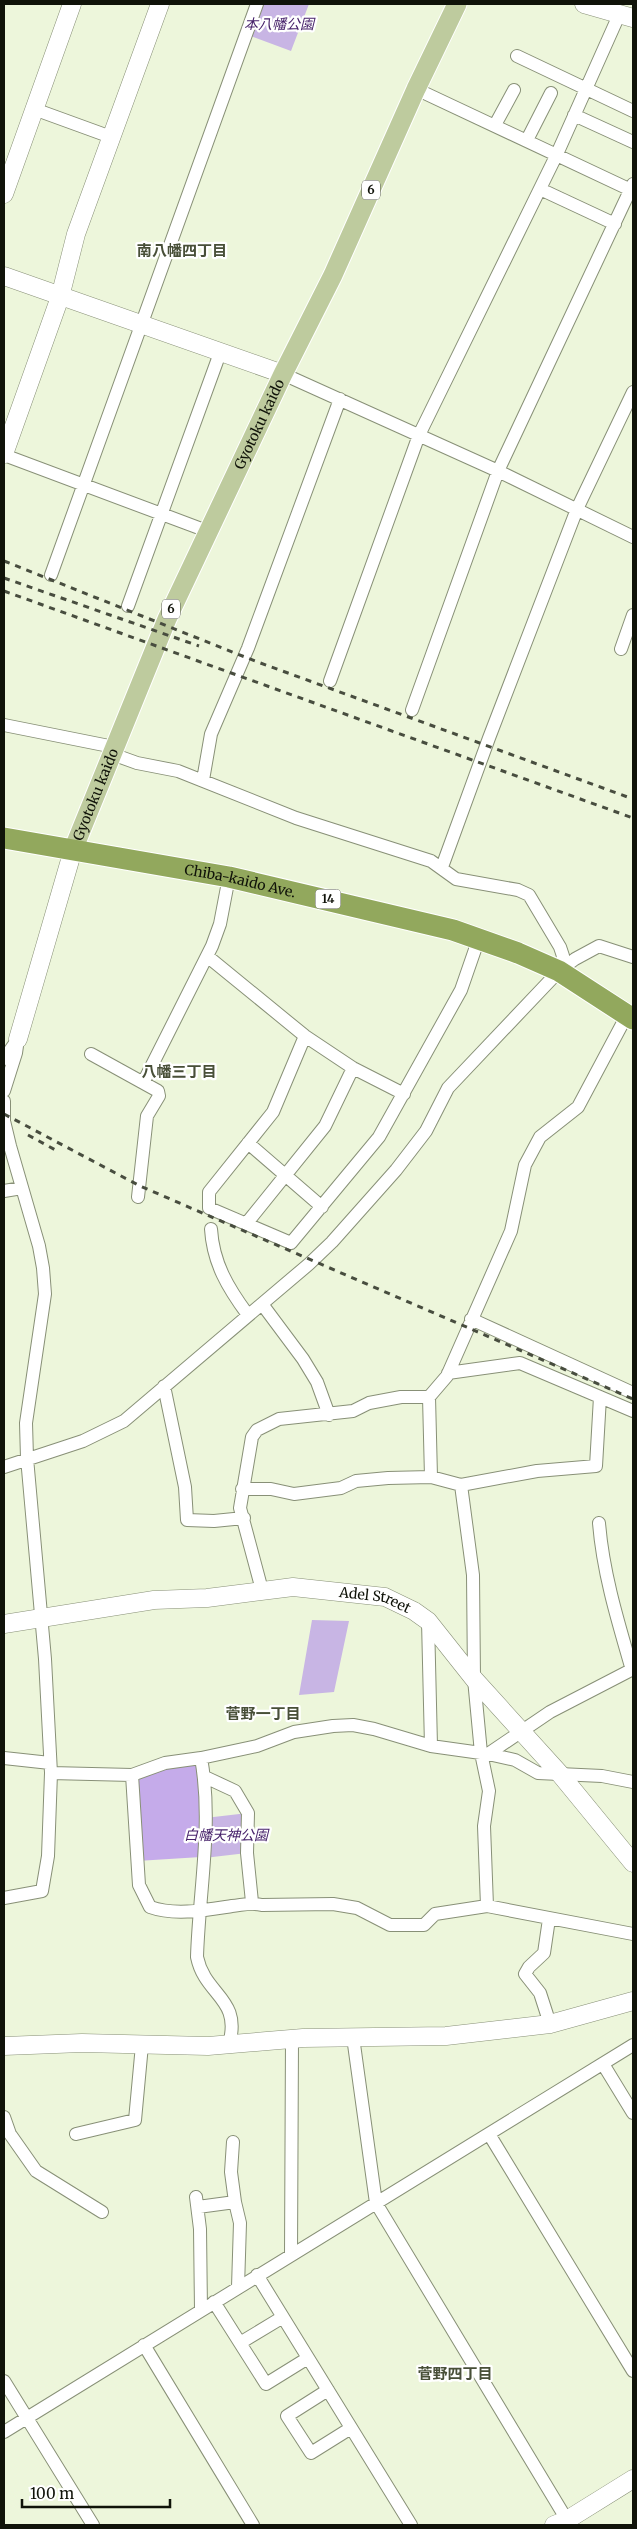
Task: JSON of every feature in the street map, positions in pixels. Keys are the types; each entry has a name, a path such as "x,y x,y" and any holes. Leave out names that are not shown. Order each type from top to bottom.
{"highway":[{"name":"Chiba-kaido Ave.","path":"4,838 229,877 322,897 479,938 559,971 630,1017"}],"main road":[{"name":"Gyotoku kaido","path":"73,850 167,618 207,531 333,275 416,89 457,4"}],"street":[{"path":"4,194 72,4"},
{"path":"160,4 76,234 60,297 4,454 207,531"},
{"path":"51,575 257,4"},
{"path":"330,681 419,435 557,154 586,89 626,16 584,4"},
{"path":"517,56 633,111"},
{"path":"412,710 498,471 632,188 416,89"},
{"path":"495,125 514,90"},
{"path":"527,140 551,93"},
{"path":"34,109 111,137"},
{"path":"574,115 633,142"},
{"path":"540,189 614,224"},
{"path":"4,276 283,374 498,471 633,537"},
{"path":"128,606 220,352"},
{"path":"442,868 577,509 633,392"},
{"path":"203,780 211,734 248,648 340,399"},
{"path":"621,649 633,615"},
{"path":"4,728 113,750 137,763 178,771 296,818 431,861 456,879 518,890 528,895 560,947 563,956 559,971"},
{"path":"4,1091 73,850"},
{"path":"144,1081 207,956 220,924 229,877"},
{"path":"305,1036 273,1112 209,1192 209,1208 291,1243 380,1137 461,990 479,938"},
{"path":"4,1467 83,1441 124,1421 309,1264 396,1170 426,1131 448,1088 559,971 575,958 599,946 633,957"},
{"path":"207,956 305,1036 353,1068 404,1094"},
{"path":"431,1477 429,1397 448,1373 511,1231 525,1165 540,1137 578,1107 630,1017"},
{"path":"4,1059 18,1039"},
{"path":"91,1054 144,1081 158,1091 159,1096 147,1116 138,1197"},
{"path":"246,1224 325,1126 353,1068"},
{"path":"4,1101 6,1140 39,1246 43,1268 44,1294 26,1423 50,1768 48,1856 42,1891 4,1898"},
{"path":"248,1143 322,1207"},
{"path":"4,1191 22,1188"},
{"path":"211,1229 216,1261 233,1295 248,1315"},
{"path":"262,1304 303,1359 317,1382 328,1415"},
{"path":"471,1319 633,1393"},
{"path":"448,1373 520,1363 633,1411"},
{"path":"164,1386 185,1487 187,1520 214,1521 244,1518"},
{"path":"262,1590 240,1508 252,1437 257,1430 279,1419 328,1415 401,1397 429,1397"},
{"path":"242,1489 271,1489 294,1494 341,1488 356,1481 431,1477 461,1486 536,1470 596,1466 600,1397"},
{"path":"461,1486 473,1575 474,1679 489,1791 484,1826 487,1906"},
{"path":"484,1753 550,1712 633,1669 615,1611 602,1549 600,1523"},
{"name":"Adel Street","path":"4,1624 154,1600 207,1598 262,1590 313,1588 385,1597 414,1611 428,1622 474,1679 560,1774 633,1863"},
{"path":"428,1622 431,1746"},
{"path":"4,1758 50,1768 132,1775 165,1763 201,1758 257,1746 294,1732 333,1726 353,1726 374,1729 431,1746 484,1753 515,1760 538,1773 602,1776 633,1782"},
{"path":"201,1758 205,1777 204,1856 198,1910 199,1966 209,1983 229,2008 234,2027 229,2044"},
{"path":"132,1775 139,1886 150,1907 160,1910 198,1910 252,1902 262,1905 333,1904 358,1908 390,1925 412,1926 424,1925 435,1914 487,1906 633,1934"},
{"path":"205,1777 235,1791 248,1813 247,1853 252,1902"},
{"path":"549,1919 544,1953 528,1967 525,1974 540,1993 550,2024"},
{"path":"4,2046 229,2044 292,2039 446,2036 550,2024 633,2001"},
{"path":"353,2037 376,2203 564,2523 633,2479"},
{"path":"291,2254 292,2039"},
{"path":"76,2134 135,2120 142,2045"},
{"path":"4,2432 633,2045"},
{"path":"603,2064 633,2113"},
{"path":"4,2118 10,2134 36,2171 102,2212"},
{"path":"489,2134 633,2371"},
{"path":"233,2142 231,2172 240,2223 238,2287"},
{"path":"201,2310 197,2202 235,2202"},
{"path":"257,2275 411,2525"},
{"path":"214,2302 266,2384 308,2358"},
{"path":"240,2343 283,2317"},
{"path":"144,2345 253,2525"},
{"path":"4,2381 93,2525"},
{"path":"328,2390 287,2416 311,2453 351,2428"}],"green space":[{"name":"本八幡公園","path":"260,4 309,4 291,51 248,35"},
{"path":"312,1620 349,1621 334,1692 299,1695"},
{"name":"白幡天神公園","path":"248,1813 247,1853 204,1858 205,1818"}],"shaded area":[{"path":"201,1758 201,1857 137,1861 132,1775"}],"railway":[{"path":"4,561 255,661 633,799"},
{"path":"4,578 199,646"},
{"path":"4,591 633,818"},
{"path":"4,1114 140,1186 633,1399"},
{"path":"28,1135 59,1152"}],"district":[{"name":"南八幡四丁目","path":"182,251"},
{"name":"八幡三丁目","path":"179,1072"},
{"name":"菅野一丁目","path":"263,1714"},
{"name":"菅野四丁目","path":"455,2374"}]}
